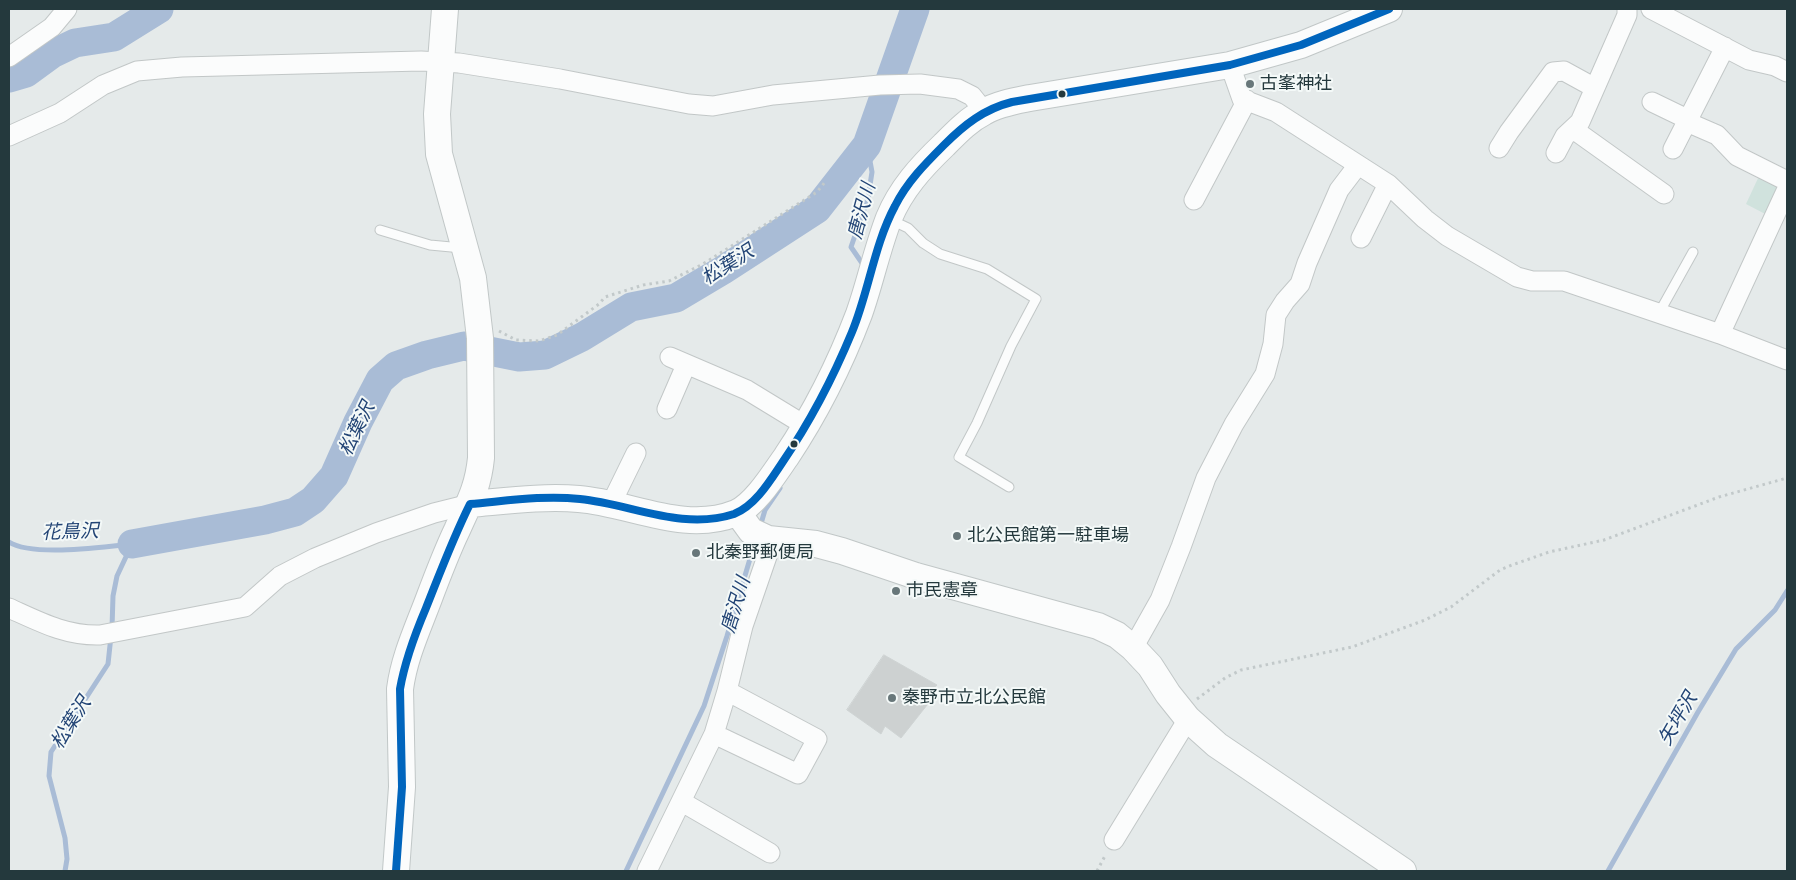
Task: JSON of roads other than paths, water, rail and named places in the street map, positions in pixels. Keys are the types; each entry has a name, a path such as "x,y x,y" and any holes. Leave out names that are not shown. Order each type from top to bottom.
{"main road":[{"path":"396,871 402,787 400,689 402,676 408,652 457,530 470,504 479,476 481,458 480,343 473,278 439,154 437,114 445,9"},
{"path":"757,530 758,496 806,426 835,372 858,314 889,219 901,194 918,171 959,129 984,111 1030,98 1230,65 1301,45 1389,9"},
{"path":"470,504 556,498 581,499 688,521 714,520 842,551 916,576 1098,626 1117,635 1133,648 1150,666 1168,694 1185,715 1216,745 1393,868"}],"street":[{"path":"9,57 52,26 67,9"},
{"path":"1556,153 1565,136 1580,122 1627,15 1627,9"},
{"path":"1651,9 1749,60 1775,66 1787,72"},
{"path":"1673,149 1725,47"},
{"path":"9,136 60,113 103,85 137,71 182,67 441,62 490,67 689,104 713,106 773,95 880,85 920,84 958,89 972,96 984,111"},
{"path":"1230,65 1242,99 1276,112 1388,184 1446,236 1517,277 1532,281 1564,281 1659,312 1787,360"},
{"path":"1499,148 1553,72 1564,71 1595,88"},
{"path":"1194,200 1247,100"},
{"path":"1652,102 1683,117 1687,122 1717,135 1737,156 1787,181"},
{"path":"1573,129 1664,194"},
{"path":"1133,648 1160,600 1206,478 1234,424 1265,374 1273,344 1276,315 1300,284 1307,263 1339,190 1358,165"},
{"path":"1361,238 1388,184"},
{"path":"1720,334 1787,189"},
{"path":"667,409 678,361 747,390 806,426"},
{"path":"611,504 636,453"},
{"path":"9,608 66,632 83,636 100,635 245,607 280,576 315,558 376,533 434,513 470,504"},
{"path":"647,871 714,734 744,626 757,530"},
{"path":"714,734 798,774 817,739 727,691"},
{"path":"1114,840 1185,715"},
{"path":"682,802 770,853"}],"lane":[{"path":"889,219 908,228 923,243 940,254 987,269 1036,299 1011,346 977,423 959,457 1009,486"},
{"path":"380,230 430,244 465,248"},
{"path":"1659,312 1694,252"}],"waterway":[{"path":"9,78 26,73 52,54 75,43 114,37 159,9"},
{"name":"松葉沢","path":"132,544 265,520 295,512 313,500 334,476 358,422 380,380 396,366 427,355 464,346 519,357 545,355 582,337 631,307 676,298 817,209 867,145 915,9"},
{"name":"唐沢川","path":"864,266 851,247 868,198 872,172 867,145"},
{"name":"唐沢川","path":"760,527 765,510 780,488"},
{"name":"花鳥沢","path":"9,542 20,547 51,550 87,549 132,544"},
{"name":"唐沢川","path":"626,871 704,706 755,542"},
{"name":"松葉沢","path":"112,628 113,596 117,576 132,544"},
{"name":"矢坪沢","path":"1608,871 1736,649 1775,610 1787,591"},
{"name":"松葉沢","path":"65,871 67,859 65,838 49,776 51,752 108,664 111,636"}],"place":[{"name":"古峯神社","path":"1250,84"},
{"name":"北公民館第一駐車場","path":"957,536"},
{"name":"北秦野郵便局","path":"696,553"},
{"name":"市民憲章","path":"896,591"},
{"name":"秦野市立北公民館","path":"892,698"}]}
